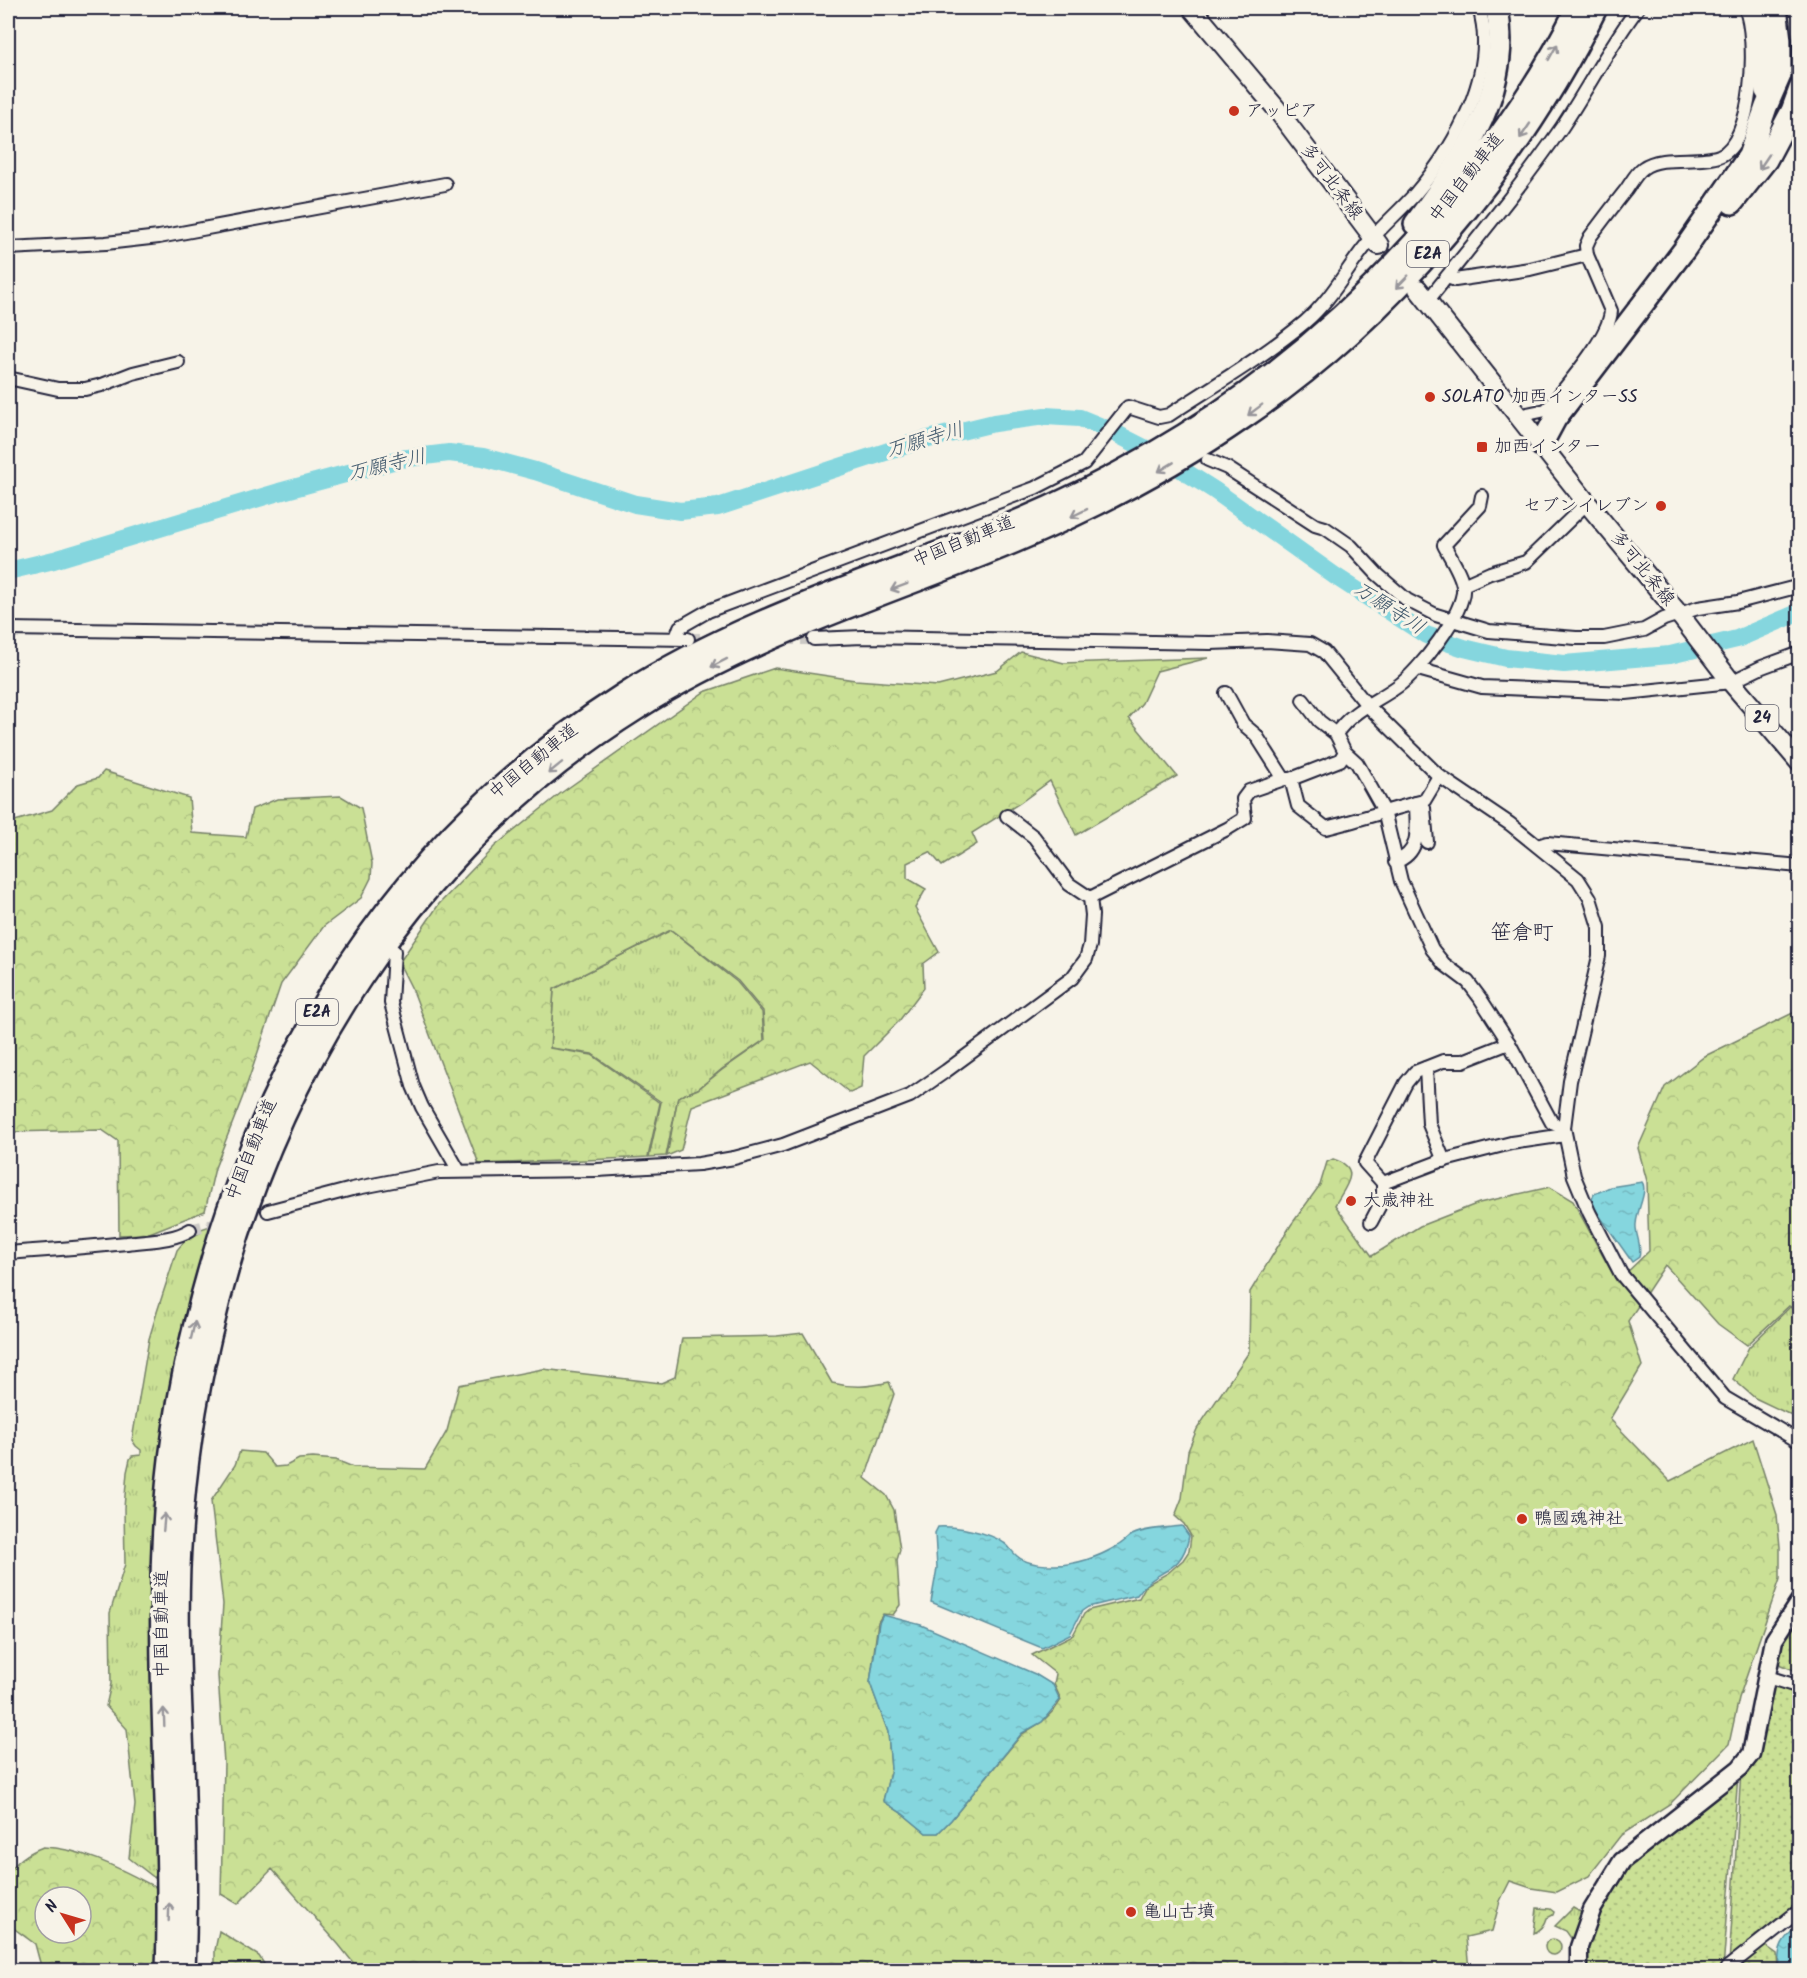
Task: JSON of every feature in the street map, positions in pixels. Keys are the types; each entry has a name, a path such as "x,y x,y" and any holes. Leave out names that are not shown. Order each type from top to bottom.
{"highway":[{"path":"1290,362 1350,302 1403,240 1449,177 1469,144 1487,108 1495,83 1500,56 1497,8"},
{"name":"中国自動車道","path":"1196,448 1231,406 1290,362 1347,312 1391,269 1466,181 1508,124 1542,71 1577,8"},
{"name":"中国自動車道","path":"167,1971 169,1900 162,1685 163,1552 169,1468 180,1396 194,1327 212,1257 235,1187 259,1125 288,1063 318,1009 354,953 392,902 432,855 519,772 588,718 679,662 797,606 1124,481 1196,448 1249,414 1301,375 1359,325 1404,280 1448,232 1486,185 1523,134 1546,97 1596,8"},
{"path":"1546,97 1566,82 1612,8"},
{"path":"1758,8 1764,43 1766,107"},
{"path":"1541,445 1555,419 1684,250 1749,156 1780,75 1780,40 1776,8"},
{"path":"1788,8 1792,25 1792,111"},
{"path":"1541,445 1565,425 1690,255 1766,160 1792,111 1800,88"},
{"name":"中国自動車道","path":"184,1971 186,1906 178,1609 180,1537 197,1397 211,1332 252,1191 304,1072 334,1018 368,966 406,915 445,869 491,823 567,758 639,708 748,648 1075,516 1124,481"}],"main road":[{"name":"多可北条線","path":"1192,8 1275,107 1376,241"},
{"name":"多可北条線","path":"1422,295 1587,503 1800,763"}],"street":[{"path":"8,629 682,638 680,627 708,611 1035,488 1084,463 1128,407 1159,417 1169,415 1249,364 1305,322 1326,302 1431,174 1447,151 1471,105 1485,54 1484,21 1479,8"},
{"path":"1422,295 1447,277 1483,229 1517,190 1566,120 1638,8"},
{"path":"1518,416 1546,410 1604,334 1611,320 1611,310 1587,255 1586,246 1590,237 1642,169 1659,162 1716,157 1731,148 1737,138 1748,104 1752,78 1750,18 1745,8"},
{"path":"8,248 106,243 159,237 445,184"},
{"path":"1447,277 1455,280 1530,269 1587,255"},
{"path":"8,378 58,389 85,389 178,362"},
{"path":"1196,448 1315,525 1341,538 1407,600 1451,623 1488,631 1604,638 1644,630 1664,619 1680,616 1698,608 1738,602 1800,586"},
{"path":"1336,734 1342,725 1367,705 1399,686 1420,665 1451,623 1463,593 1463,585 1444,545 1480,506 1482,496"},
{"path":"1463,585 1490,573 1526,562 1587,503"},
{"path":"814,639 863,637 1210,643 1266,641 1310,644 1324,652 1367,705 1440,776 1538,846 1578,879 1590,898 1599,927 1599,956 1570,1081 1565,1131 1574,1176 1589,1212 1621,1274 1725,1398 1800,1442"},
{"path":"1420,665 1482,687 1626,693 1728,677 1800,653"},
{"path":"1226,693 1243,724 1256,735 1287,779 1298,806 1326,828 1420,802"},
{"path":"1303,700 1319,721 1336,734 1345,752 1357,763 1384,811 1401,881 1432,949 1444,964 1468,982 1509,1043 1552,1123 1565,1131"},
{"path":"1090,898 1245,818 1243,799 1249,791 1340,760 1345,752"},
{"path":"1395,862 1406,857 1417,842 1420,802 1440,776"},
{"path":"1420,802 1427,842"},
{"path":"1007,816 1034,837 1069,884 1090,898"},
{"path":"1538,846 1547,843 1800,866"},
{"path":"268,1211 352,1189 439,1172 597,1170 708,1163 783,1145 910,1096 1072,978 1086,959 1090,945 1092,933 1090,898"},
{"path":"394,951 391,1003 413,1086 422,1107 459,1171"},
{"path":"1371,1222 1383,1199 1383,1183 1365,1163 1406,1083 1415,1072 1443,1061 1463,1061 1509,1043"},
{"path":"1426,1068 1429,1124 1444,1161"},
{"path":"1383,1183 1444,1161 1565,1131"},
{"path":"8,1253 136,1242 179,1236 190,1230"},
{"path":"1579,1971 1579,1947 1592,1910 1622,1861 1740,1768 1750,1754 1774,1640 1800,1600"},
{"path":"1767,1677 1800,1687"},
{"path":"1726,1971 1741,1956 1800,1910"}],"green space":[{"path":"1021,652 1064,663 1208,658 1157,671 1142,703 1129,718 1177,776 1076,835 1050,781 972,833 977,844 942,866 930,852 907,863 907,878 926,889 915,908 939,952 923,964 924,988 899,1021 864,1056 861,1088 850,1093 810,1061 692,1106 681,1150 667,1156 678,1097 698,1089 765,1040 763,1011 738,981 671,930 554,989 550,1048 592,1055 660,1103 648,1157 479,1164 414,993 399,963 439,904 495,846 561,793 704,692 775,668 855,680 938,686 997,671"},
{"path":"104,771 189,798 192,833 246,837 252,809 277,799 341,796 361,808 372,863 371,878 361,898 324,926 281,984 243,1096 215,1168 205,1211 147,1234 119,1235 118,1141 102,1130 8,1132 8,823 52,810 78,784 98,778"},
{"path":"671,930 737,982 762,1012 764,1040 698,1089 678,1097 666,1156 649,1157 661,1102 592,1054 550,1048 554,989"},
{"path":"1799,1010 1799,1312 1789,1306 1747,1345 1718,1324 1665,1265 1628,1321 1642,1366 1610,1419 1670,1481 1753,1439 1777,1515 1780,1579 1739,1698 1729,1744 1671,1803 1621,1835 1589,1876 1557,1892 1531,1888 1510,1881 1500,1901 1492,1931 1466,1937 1469,1970 359,1970 272,1869 238,1904 221,1894 224,1763 218,1676 223,1604 211,1501 235,1465 240,1451 263,1453 275,1467 286,1466 299,1459 313,1458 336,1460 353,1467 425,1469 447,1431 459,1385 543,1369 661,1383 675,1377 682,1338 777,1336 803,1333 832,1383 860,1386 889,1382 894,1394 865,1478 886,1495 894,1510 900,1550 897,1560 900,1605 893,1615 883,1614 878,1622 870,1683 888,1732 891,1769 883,1801 926,1833 938,1833 1022,1734 1042,1722 1061,1700 1054,1684 1056,1674 1032,1655 1073,1635 1084,1614 1089,1610 1139,1598 1146,1585 1168,1573 1183,1560 1189,1551 1191,1536 1184,1524 1175,1516 1182,1498 1188,1451 1197,1429 1249,1352 1250,1292 1291,1225 1320,1185 1327,1162 1333,1159 1348,1167 1350,1172 1347,1184 1335,1205 1372,1256 1420,1226 1479,1203 1550,1187 1573,1201 1617,1282 1649,1251 1647,1181 1638,1148 1665,1087 1705,1056"},
{"path":"213,1225 160,1882 129,1858 135,1805 127,1729 106,1706 111,1684 110,1613 125,1564 124,1508 127,1472 132,1456 141,1455 141,1450 132,1440 149,1339 177,1250 186,1239 200,1233 201,1229"},
{"path":"1790,1307 1799,1314 1799,1419 1755,1398 1733,1379 1749,1347"},
{"path":"1799,1613 1799,1672 1781,1665 1776,1660 1778,1642"},
{"path":"1776,1685 1799,1690 1799,1907 1729,1964 1741,1771 1769,1693"},
{"path":"1738,1775 1723,1970 1585,1970 1582,1948 1595,1911 1627,1864"},
{"path":"43,1847 74,1851 118,1868 161,1890 159,1970 42,1970 35,1945 93,1945 93,1885 33,1885 33,1943 8,1924 7,1881 13,1867 27,1855"},
{"path":"1537,1908 1550,1909 1554,1912 1539,1931 1534,1933"},
{"path":"1573,1908 1584,1914 1573,1941 1566,1931 1555,1926"},
{"path":"219,1931 259,1956 268,1970 215,1970 215,1950"},
{"path":"1550,1939 1556,1939 1561,1947 1559,1953 1550,1955 1545,1950 1545,1944"},
{"path":"1766,1946 1777,1954 1778,1970 1731,1970 1752,1953"}],"water":[{"path":"1642,1182 1644,1191 1636,1223 1640,1253 1639,1257 1632,1262 1594,1208 1592,1199 1594,1194 1610,1187"},
{"path":"1182,1526 1189,1536 1186,1549 1174,1565 1144,1586 1137,1595 1088,1607 1082,1611 1070,1634 1042,1648 931,1602 937,1568 935,1533 938,1527 981,1533 998,1539 1025,1561 1052,1565 1068,1564 1094,1557 1138,1533"},
{"path":"883,1615 921,1625 1035,1674 1053,1685 1060,1700 1042,1722 1022,1733 938,1833 926,1833 883,1801 891,1769 888,1732 870,1683 879,1623"},
{"path":"1799,1925 1799,1970 1779,1970 1782,1944"}],"waterway":[{"name":"万願寺川","path":"8,571 54,560 279,492 400,459 449,453 483,457 535,471 635,504 680,511 718,507 916,442 994,423 1045,416 1080,418 1160,456 1214,490 1335,576 1426,635 1464,648 1506,658 1564,664 1670,655 1737,639 1800,612"}],"tunnel":[{"path":"688,639 717,639"},
{"path":"783,639 814,639"},
{"path":"190,1230 226,1221"}],"place":[{"name":"アッピア","path":"1234,111"},
{"name":"SOLATO 加西インターSS","path":"1430,397"},
{"name":"加西インター","path":"1482,447"},
{"name":"セブンイレブン","path":"1661,506"},
{"name":"大歳神社","path":"1351,1201"},
{"name":"鴨國魂神社","path":"1522,1519"},
{"name":"亀山古墳","path":"1131,1912"}],"district":[{"name":"笹倉町","path":"1522,933"}]}
